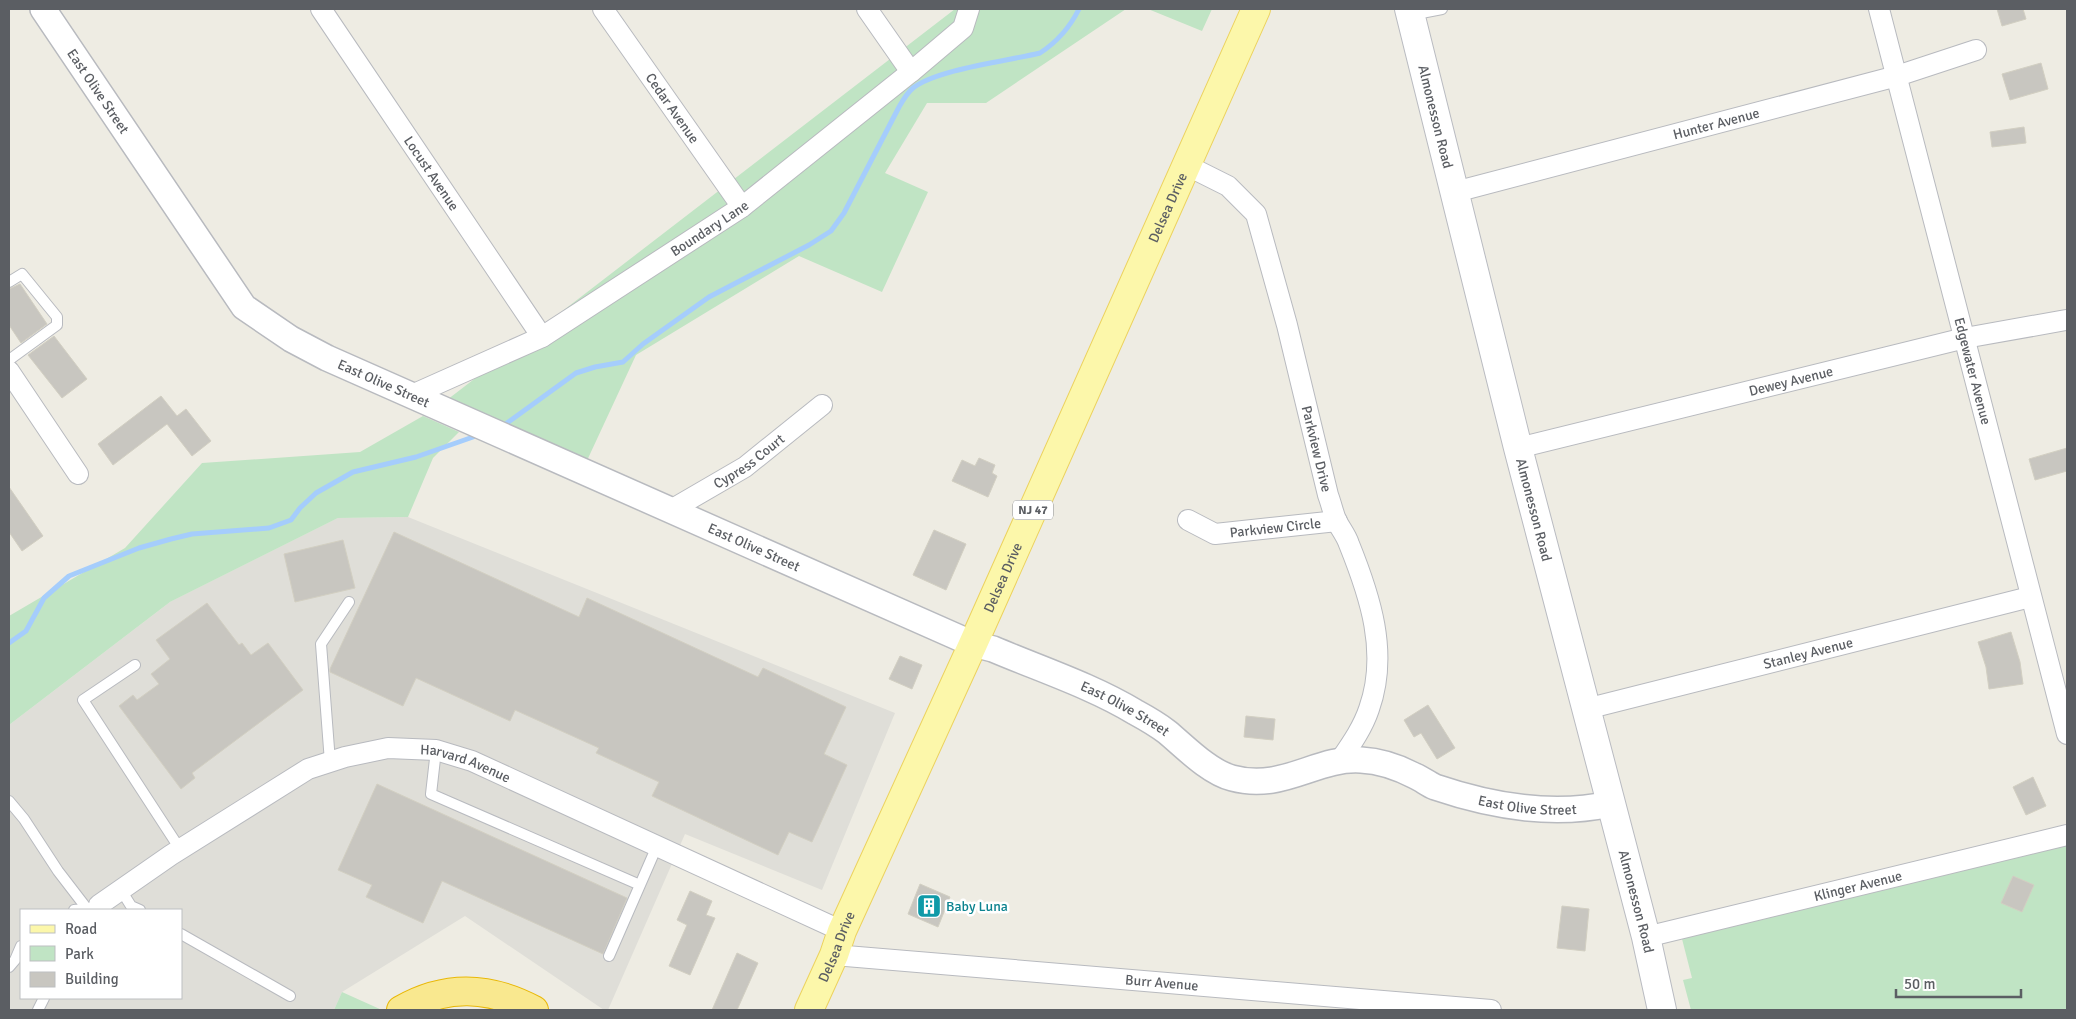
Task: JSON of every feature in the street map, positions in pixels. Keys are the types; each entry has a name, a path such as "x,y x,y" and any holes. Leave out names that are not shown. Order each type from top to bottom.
{"highway":[{"path":"401,1010 431,996 470,991 502,996 534,1010"}],"main road":[{"name":"Delsea Drive","path":"809,1010 1256,9"},
{"name":"Almonesson Road","path":"1410,12 1518,448 1646,937 1662,1010"}],"street":[{"name":"East Olive Street","path":"43,9 244,307 306,346 973,644 993,649 1118,703 1166,731 1182,746 1231,778 1250,781 1271,780 1289,777 1342,759 1380,761 1416,776 1433,786 1508,806 1566,811 1585,810 1610,804"},
{"name":"Locust Avenue","path":"321,9 542,337"},
{"name":"Cedar Avenue","path":"602,9 742,207"},
{"path":"867,9 911,72"},
{"name":"Boundary Lane","path":"412,395 542,337 742,207 963,28 969,9"},
{"name":"Edgewater Avenue","path":"1879,9 2067,734"},
{"name":"Hunter Avenue","path":"1455,192 1897,76 1976,50"},
{"name":"Parkview Drive","path":"1186,165 1228,186 1256,214 1287,326 1336,521 1347,539 1369,594 1374,613 1377,670 1370,708 1362,726 1342,759"},
{"name":"Dewey Avenue","path":"1518,448 1964,338 2066,320"},
{"path":"9,371 78,474"},
{"name":"Cypress Court","path":"671,510 745,467 822,405"},
{"name":"Parkview Circle","path":"1188,520 1215,534 1336,521"},
{"name":"Stanley Avenue","path":"1586,710 2030,597"},
{"name":"Harvard Avenue","path":"92,908 180,849 308,770 330,762 388,748 436,750 472,761 657,846 838,943"},
{"name":"Klinger Avenue","path":"1646,937 2067,835"},
{"name":"Burr Avenue","path":"838,943 1490,1010"}],"lane":[{"path":"1410,12 1442,9"},
{"path":"9,282 22,274 57,317 57,325 9,360"},
{"path":"330,762 321,644 349,602"},
{"path":"135,665 83,700 180,849"},
{"path":"436,750 431,794 640,885"},
{"path":"9,801 24,819 58,871 92,908"},
{"path":"608,956 657,846"},
{"path":"121,890 132,906 138,909"},
{"path":"182,935 290,996"},
{"path":"9,967 15,960 20,948"}],"shaded area":[{"path":"408,517 895,713 822,890 685,834 608,1010 604,1010 465,916 342,992 334,1010 9,1010 9,725 170,602 338,518"}],"green space":[{"path":"955,9 1126,9 986,103 927,103 885,173 928,192 882,292 799,256 636,355 584,467 443,403"},
{"path":"1148,9 1212,9 1202,31"},
{"path":"423,416 459,432 433,458 408,517 338,518 170,602 9,725 9,616 125,548 202,463 360,452"},
{"path":"2067,844 2067,1010 1691,1010 1683,980 1692,978 1681,935"},
{"path":"342,992 382,1010 334,1010"}],"building":[{"path":"1997,9 2023,9 2026,19 2002,26"},
{"path":"2041,63 2048,89 2010,100 2002,74"},
{"path":"2024,127 2026,143 1992,147 1990,132"},
{"path":"20,284 47,324 21,343 9,325 9,289"},
{"path":"54,336 87,379 62,398 28,355"},
{"path":"161,396 177,416 186,409 211,441 192,456 167,424 113,465 98,444"},
{"path":"2067,448 2067,471 2035,480 2029,459"},
{"path":"979,458 995,465 992,473 997,476 988,497 952,481 962,460 975,466"},
{"path":"9,487 43,536 22,551 9,532"},
{"path":"934,530 966,544 946,590 913,575"},
{"path":"394,532 579,617 587,598 758,677 763,668 846,707 824,754 847,765 812,842 789,832 778,855 652,796 659,782 596,753 599,748 515,710 510,721 416,678 403,706 330,672"},
{"path":"343,540 355,588 295,602 284,554"},
{"path":"207,603 239,645 242,643 251,655 268,643 303,690 192,773 195,778 181,789 119,706 133,695 137,700 159,684 151,674 170,659 156,640"},
{"path":"2011,632 2020,662 2023,684 1989,689 1986,667 1978,642"},
{"path":"900,656 922,665 912,689 889,679"},
{"path":"1428,705 1455,748 1437,759 1421,733 1414,737 1404,720"},
{"path":"1246,716 1275,719 1273,740 1244,737"},
{"path":"2033,777 2046,806 2026,815 2013,787"},
{"path":"377,784 627,898 603,954 442,881 423,923 366,897 372,885 338,870"},
{"path":"2013,876 2034,885 2022,912 2001,903"},
{"name":"Baby Luna","path":"920,884 950,897 938,927 908,914"},
{"path":"690,891 712,901 706,915 715,918 690,975 669,966 687,925 677,920"},
{"path":"1562,906 1589,909 1585,951 1557,948"},
{"path":"737,953 758,963 737,1010 712,1010"}],"waterway":[{"path":"507,423 576,373 595,367 623,362 643,344 709,297 809,245 831,231 844,213 899,107 913,88 924,81 955,71 1040,53 1062,34 1072,22 1079,9"},
{"path":"9,643 26,631 44,598 69,576 139,548 171,539 192,534 269,528 291,520 300,508 316,493 353,472 416,457 473,437"}],"place":[{"name":"Baby Luna","path":"929,906"}]}
